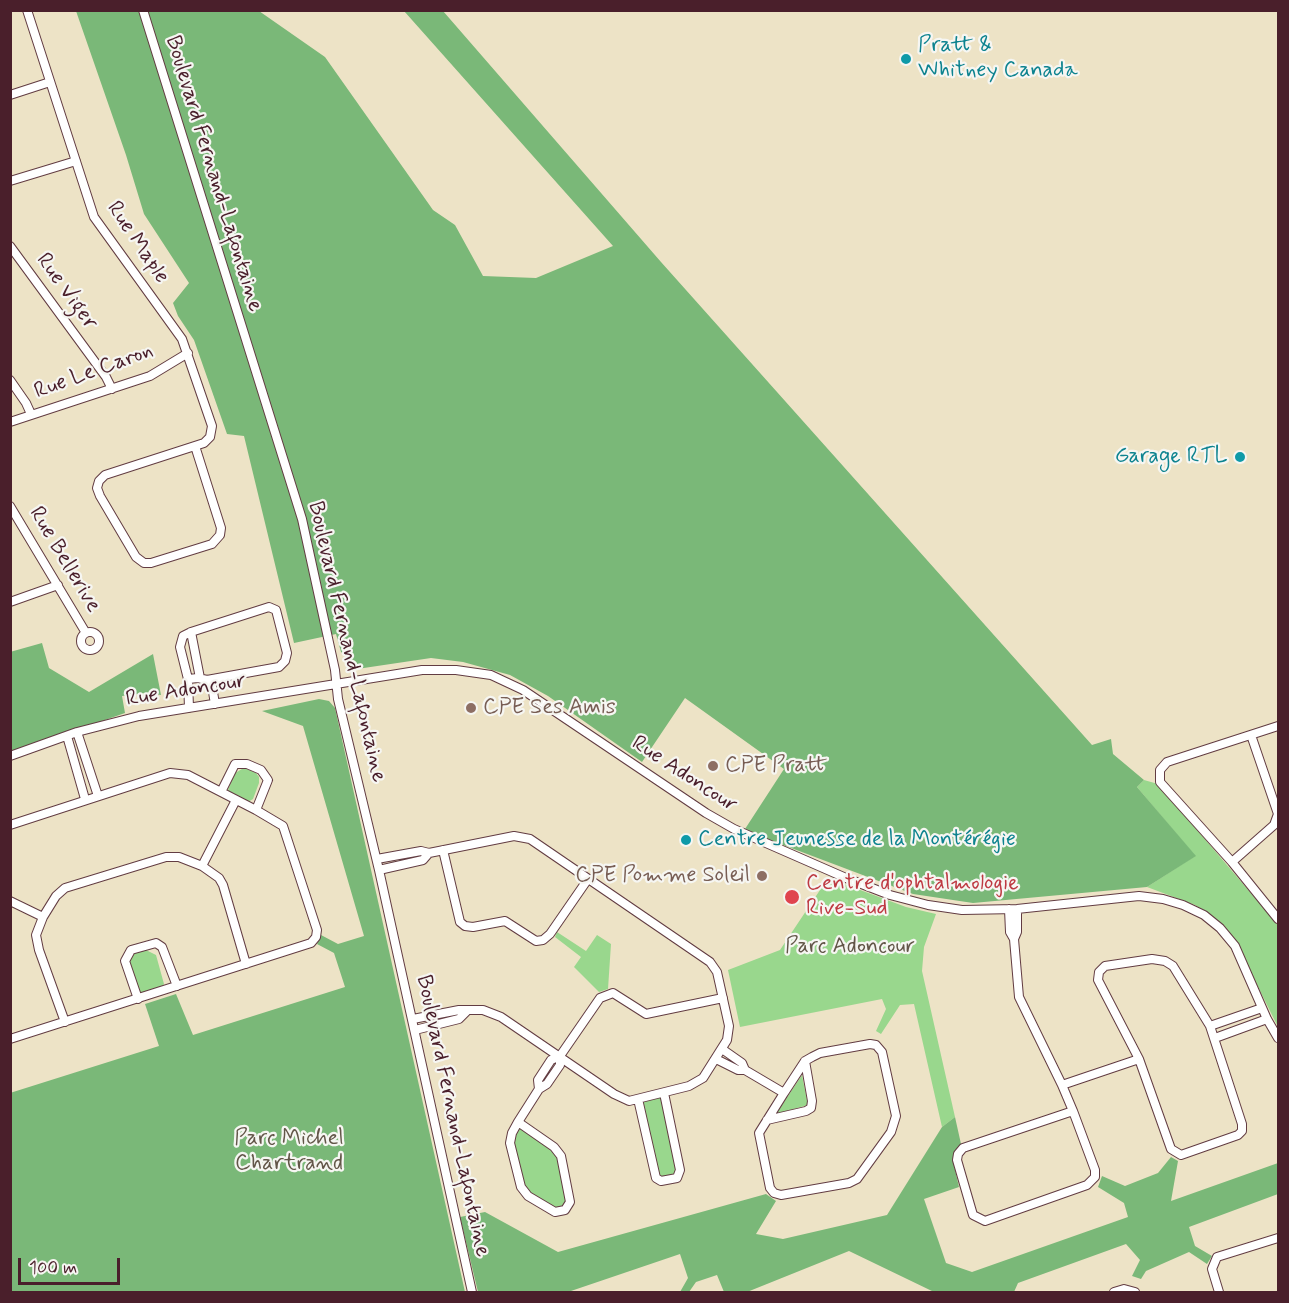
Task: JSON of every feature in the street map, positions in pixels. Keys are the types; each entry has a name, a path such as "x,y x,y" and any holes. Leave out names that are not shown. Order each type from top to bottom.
{"street":[{"name":"Rue Maple","path":"27,10 96,221 179,335 188,353 213,430 208,440 195,446"},
{"name":"Boulevard Fernand-Lafontaine","path":"143,10 302,519 337,684 338,699 380,870 472,1293"},
{"path":"10,95 50,82"},
{"path":"10,181 76,161"},
{"name":"Rue Viger","path":"10,246 112,388"},
{"name":"Rue Le Caron","path":"10,422 154,374 188,353"},
{"path":"10,380 27,403 31,414"},
{"path":"195,446 221,528 220,535 213,544 151,563 144,563 136,557 112,517 98,492 97,484 105,475 195,446"},
{"name":"Rue Bellerive","path":"12,511 86,633"},
{"path":"10,602 58,585"},
{"path":"188,679 211,680 275,669 284,664 287,653 277,612 269,607 183,636 180,644 188,679 189,708"},
{"path":"191,632 200,678"},
{"name":"Rue Adoncour","path":"10,756 77,732 125,719 189,708 422,670 456,670 491,675 527,692 706,813 734,829 846,878 900,898 962,910 1013,909 1139,896 1183,904 1204,915 1220,928 1235,946 1267,1019 1278,1038"},
{"path":"211,680 215,704"},
{"path":"1278,726 1167,762 1160,770 1160,782 1232,862 1278,919"},
{"path":"77,732 98,796"},
{"path":"1232,862 1274,825 1278,814 1251,735"},
{"path":"67,736 85,799"},
{"path":"220,792 235,764 247,764 261,770 268,780 256,810"},
{"path":"10,825 170,773 188,775 278,821 285,830 317,930 316,937 311,943 10,1040"},
{"path":"201,867 236,800"},
{"path":"377,859 421,851 429,853 514,836 524,837 710,962 717,972 729,1026 727,1040 703,1078 689,1086 664,1094 629,1101 614,1094 501,1017 483,1010 459,1010 413,1018"},
{"path":"443,850 459,922 473,927 505,921 536,941 543,940 549,934 588,879"},
{"path":"380,870 423,860 429,853"},
{"path":"65,1022 39,950 36,935 43,917 56,896 65,888 172,856 201,867 214,874 223,885 246,964"},
{"path":"10,901 43,917"},
{"path":"1013,909 1017,932 1014,939 1020,997 1062,1085 1095,1170 1095,1177 1092,1182 985,1221 973,1215 957,1160 963,1148 1072,1111"},
{"path":"138,999 124,961 131,950 156,943 162,946 177,986"},
{"path":"1152,958 1165,961 1173,966 1215,1038 1242,1124 1242,1131 1238,1135 1181,1155 1171,1149 1139,1059 1098,980 1099,972 1105,966 1152,958"},
{"path":"518,1122 554,1147 561,1156 570,1202 565,1210 555,1212 528,1196 520,1187 510,1143 512,1133 518,1122 539,1089 538,1080 551,1060 560,1056 600,998 613,993 646,1014 723,998"},
{"path":"1210,1026 1262,1008"},
{"path":"415,1030 459,1019 466,1011"},
{"path":"1215,1038 1267,1019"},
{"path":"870,1044 876,1045 882,1052 896,1116 891,1132 857,1179 849,1184 781,1196 770,1188 759,1133 805,1061 820,1053 870,1044"},
{"path":"722,1049 742,1064 745,1070"},
{"path":"716,1059 738,1070 745,1070 784,1093"},
{"path":"1062,1085 1139,1059"},
{"path":"767,1120 811,1108 812,1101 805,1061"},
{"path":"638,1099 656,1178 661,1181 669,1180 677,1178 680,1170 664,1094"},
{"path":"1219,1293 1212,1269 1217,1257 1278,1238"},
{"path":"1114,1293 1124,1289 1135,1293"}],"green space":[{"path":"76,11 259,11 325,57 433,210 455,225 483,276 536,278 613,246 404,11 443,11 661,262 1092,745 1111,739 1113,754 1144,780 1137,787 1196,856 1147,887 973,903 913,894 745,829 784,769 685,698 642,762 548,696 510,675 463,662 431,658 357,669 341,652 336,634 294,643 244,436 227,434 194,340 178,316 173,303 189,283 144,214"},
{"path":"42,643 49,668 89,692 153,654 161,695 146,693 122,696 125,713 11,753 10,652"},
{"name":"Parc Michel Chartrand","path":"319,699 329,701 335,708 465,1292 11,1292 10,1093 159,1046 145,1004 176,994 193,1035 345,987 334,953 317,944 321,935 338,944 364,936 303,726 262,711"},
{"path":"242,769 256,773 259,777 253,799 248,802 232,796 228,790 235,773"},
{"path":"1144,780 1158,784 1278,925 1278,1027 1235,941 1225,927 1195,905 1147,887 1195,856 1137,787"},
{"name":"Parc Adoncour","path":"828,878 906,907 936,914 924,947 922,971 955,1117 942,1127 914,1004 900,1005 881,1034 876,1031 886,1009 882,999 740,1027 728,970 780,950"},
{"path":"557,932 586,951 597,935 611,944 608,989 599,992 574,967 581,957 555,937"},
{"path":"146,950 156,955 164,984 162,987 142,994 139,992 129,963 133,954"},
{"path":"802,1075 808,1105 776,1114"},
{"path":"664,1093 680,1170 677,1178 656,1178 638,1099"},
{"path":"955,1117 961,1144 953,1161 959,1187 924,1199 946,1263 972,1272 1128,1217 1124,1203 1098,1187 1102,1176 1125,1186 1158,1173 1171,1157 1178,1161 1171,1201 1278,1163 1278,1194 1189,1227 1195,1246 1212,1256 1207,1264 1189,1252 1146,1271 1141,1279 1132,1276 1140,1260 1126,1244 1018,1283 1014,1292 934,1292 849,1251 747,1292 724,1292 717,1275 696,1282 689,1292 680,1292 688,1278 680,1254 568,1292 478,1292 460,1217 485,1212 558,1252 766,1194 776,1201 756,1234 783,1239 887,1215 942,1127"},
{"path":"518,1122 561,1156 570,1202 555,1212 521,1187 512,1133"}],"place":[{"name":"Pratt & Whitney Canada","path":"906,59"},
{"name":"Garage RTL","path":"1240,457"},
{"name":"CPE Ses Amis","path":"471,708"},
{"name":"CPE Pratt","path":"713,766"},
{"name":"Centre Jeunesse de la Montérégie","path":"686,840"},
{"name":"CPE Pomme Soleil","path":"762,876"},
{"name":"Centre d'ophtalmologie Rive-Sud","path":"792,897"}]}
